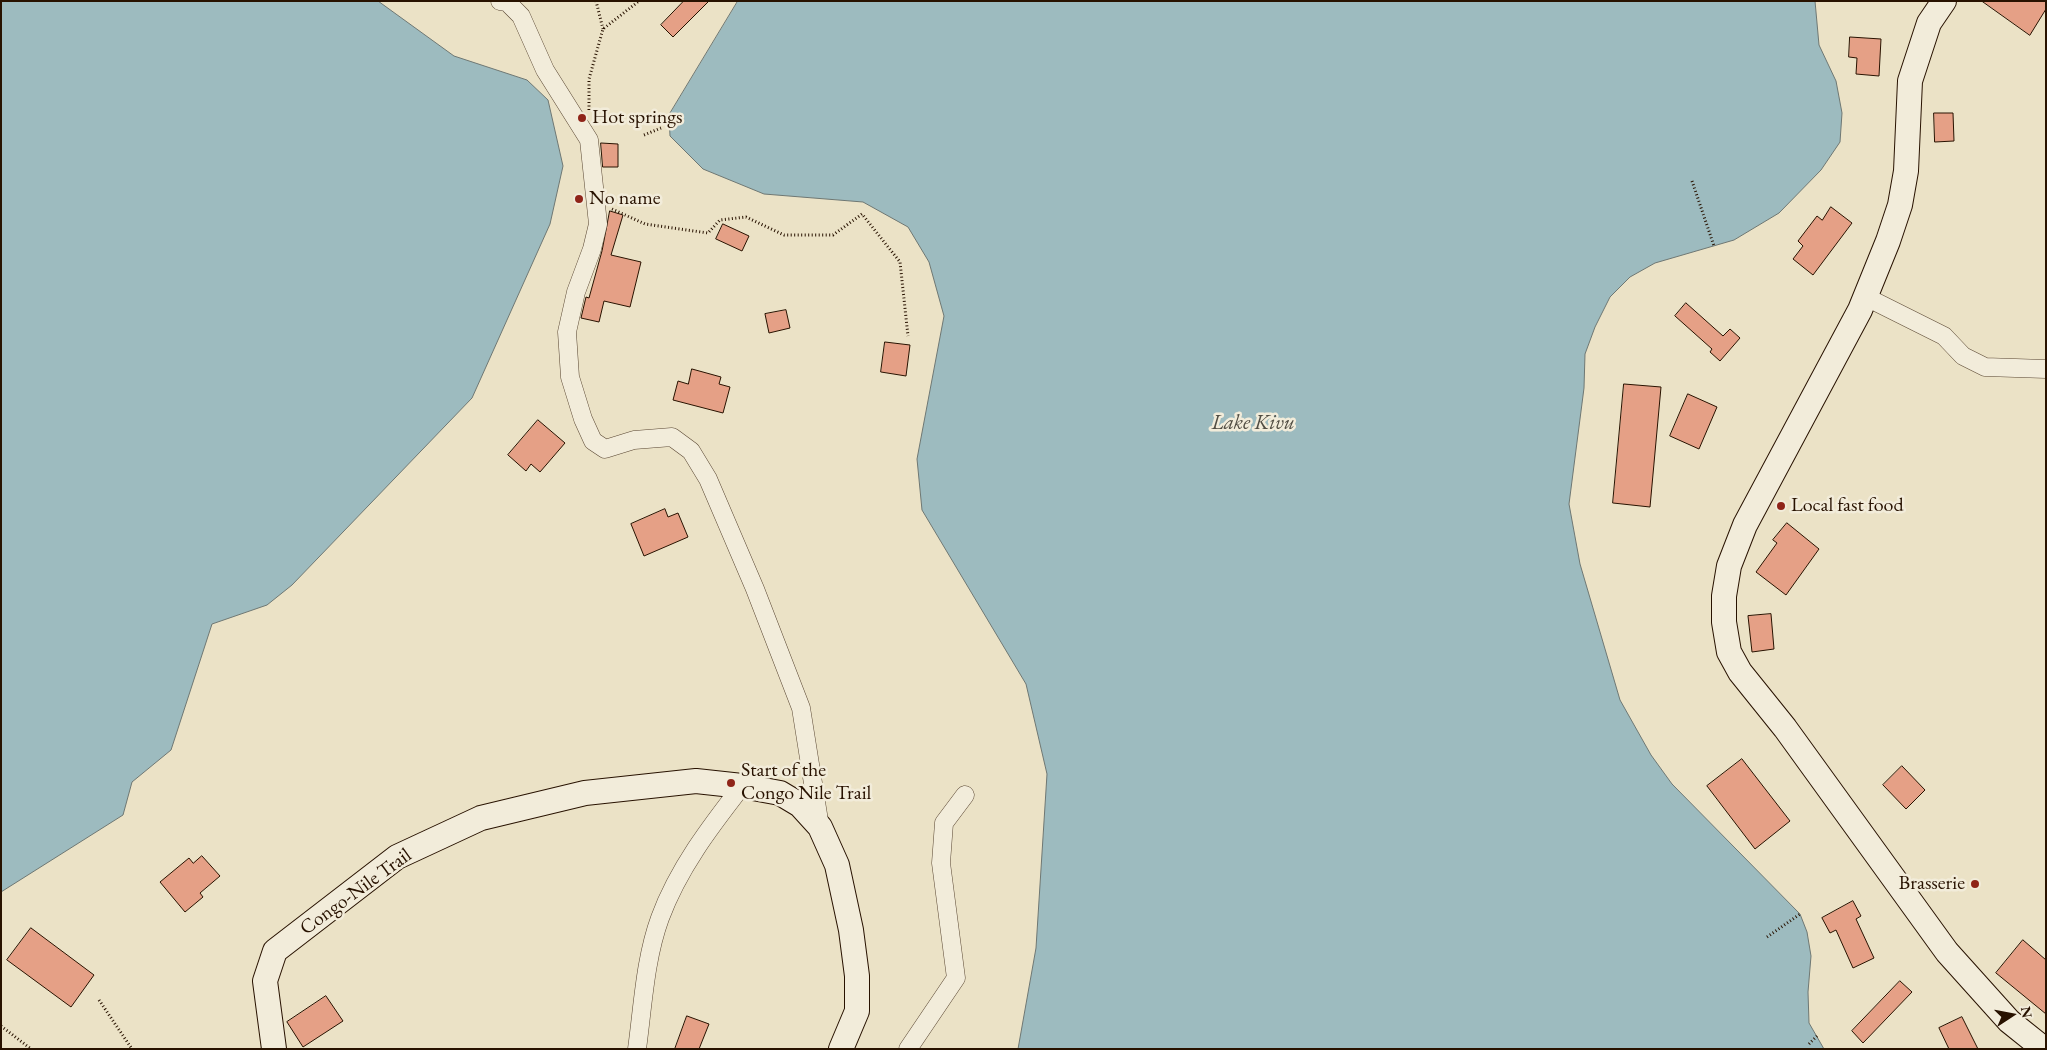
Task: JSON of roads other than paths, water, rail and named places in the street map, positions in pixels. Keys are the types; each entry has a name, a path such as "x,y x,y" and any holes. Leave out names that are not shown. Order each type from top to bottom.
{"street":[{"path":"500,1 506,2 522,16 545,70 589,140 598,224 592,249 576,292 567,332 570,377 583,419 593,441 605,449 634,440 672,437 691,451 708,479 755,589 801,708 820,827"},
{"path":"1944,1 1929,23 1910,81 1906,171 1900,205 1888,241 1866,297 1745,525 1732,558 1724,596 1724,622 1729,652 1740,672 1785,728 1947,952 2009,1020 2044,1045"},
{"path":"1866,297 1944,336 1963,356 1984,368 2046,369"},
{"name":"Congo-Nile Trail","path":"274,1049 265,981 275,951 397,857 481,818 585,793 696,781 742,786 780,793 800,806 820,827 837,865 851,930 857,976 856,1011 841,1049"},
{"path":"637,1049 648,959 660,918 680,872 742,786"},
{"path":"908,1049 956,978 941,863 944,823 965,795"}],"water":[{"path":"1,1 378,1 454,56 527,80 548,100 563,166 550,224 472,398 292,585 267,605 212,624 171,750 132,782 123,815 1,892"},
{"name":"Lake Kivu","path":"738,1 1815,1 1819,45 1836,81 1842,113 1840,142 1821,170 1779,213 1734,240 1655,263 1630,277 1610,297 1595,327 1585,354 1584,388 1569,504 1580,564 1620,700 1651,755 1672,784 1800,914 1807,932 1811,956 1808,992 1809,1023 1824,1049 1018,1049 1036,948 1047,774 1026,684 922,510 917,459 944,316 929,262 908,227 863,202 764,194 703,169 670,136 669,115"}],"place":[{"name":"Hot springs","path":"582,118"},
{"name":"No name","path":"579,199"},
{"name":"Local fast food","path":"1781,506"},
{"name":"Start of the Congo Nile Trail","path":"731,783"},
{"name":"Brasserie","path":"1975,884"}]}
